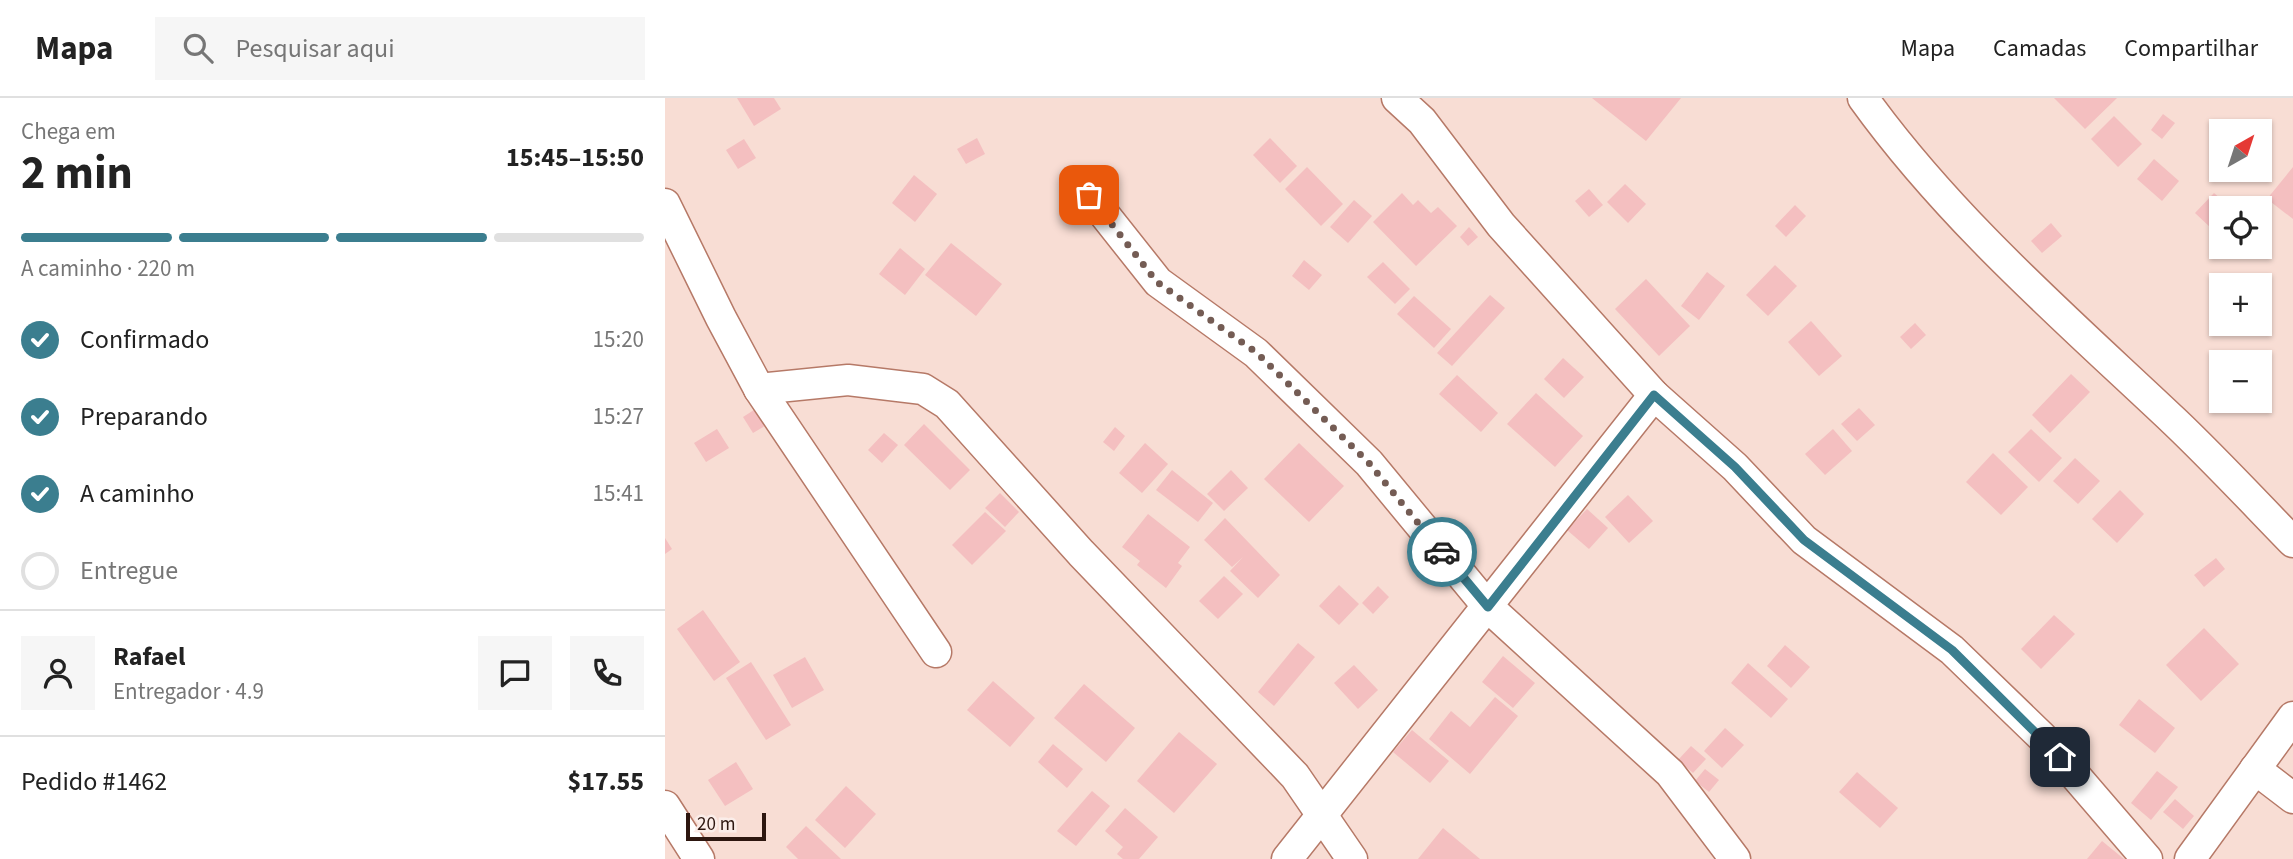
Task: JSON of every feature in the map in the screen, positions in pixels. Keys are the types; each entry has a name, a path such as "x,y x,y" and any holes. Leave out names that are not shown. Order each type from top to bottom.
{"street":[{"path":"1397,98 1422,121 1501,225 1654,395 1735,467 1804,540 1952,650 2042,737 2147,859"},
{"path":"1863,98 1901,151 2082,338 2176,423 2293,542"},
{"path":"1089,195 1157,282 1257,353 1369,463 1488,607 1670,773 1735,859"},
{"path":"665,204 720,318 759,389 936,652"},
{"path":"759,389 848,380 923,389 947,404 1081,552 1295,776 1352,859"},
{"path":"1287,859 1324,816 1654,395"},
{"path":"2190,859 2293,717"},
{"path":"2255,769 2293,798"},
{"path":"665,806 699,859"}],"building":[{"path":"737,98 774,98 781,109 754,126"},
{"path":"1592,98 1681,98 1646,141"},
{"path":"2054,98 2117,98 2085,129"},
{"path":"2163,114 2175,123 2162,139 2151,130"},
{"path":"2114,116 2142,144 2118,167 2091,139"},
{"path":"977,138 985,154 966,164 957,149"},
{"path":"1270,138 1297,166 1280,183 1253,155"},
{"path":"744,139 756,158 738,169 726,150"},
{"path":"2154,159 2179,181 2162,201 2137,179"},
{"path":"1307,167 1343,204 1321,226 1285,189"},
{"path":"2293,167 2293,219 2272,203 2272,196 2269,196"},
{"path":"914,175 937,194 915,222 892,203"},
{"path":"1625,184 1646,204 1628,223 1607,202"},
{"path":"1589,189 1603,205 1589,217 1575,201"},
{"path":"1402,193 1413,205 1418,200 1431,213 1438,207 1457,226 1416,266 1373,222"},
{"path":"2209,198 2209,226 2195,213"},
{"path":"1354,200 1372,216 1348,243 1330,227"},
{"path":"1795,205 1806,216 1786,237 1775,226"},
{"path":"2051,223 2062,236 2042,253 2031,241"},
{"path":"1469,227 1478,237 1468,246 1460,237"},
{"path":"951,243 1002,284 976,316 925,275"},
{"path":"900,248 925,269 905,295 879,274"},
{"path":"1304,260 1322,275 1309,290 1292,276"},
{"path":"1383,262 1410,289 1395,304 1367,277"},
{"path":"1775,265 1797,286 1768,316 1746,295"},
{"path":"1707,272 1725,286 1699,320 1681,306"},
{"path":"1646,279 1690,326 1659,356 1615,309"},
{"path":"1490,295 1505,308 1452,366 1437,353"},
{"path":"1414,296 1451,329 1434,348 1397,314"},
{"path":"1811,321 1842,356 1819,376 1788,342"},
{"path":"1915,323 1926,335 1911,349 1900,337"},
{"path":"1563,358 1584,377 1564,398 1544,379"},
{"path":"2071,374 2090,392 2050,433 2032,415"},
{"path":"1457,375 1498,413 1481,432 1439,394"},
{"path":"1536,393 1583,436 1555,467 1507,424"},
{"path":"757,408 768,424 753,433 743,417"},
{"path":"1859,408 1875,425 1857,441 1841,424"},
{"path":"924,424 970,470 950,490 904,445"},
{"path":"1115,427 1125,436 1114,451 1103,442"},
{"path":"717,429 729,448 706,462 694,443"},
{"path":"1833,429 1852,451 1825,475 1805,454"},
{"path":"2031,429 2062,458 2039,482 2008,452"},
{"path":"884,433 898,445 882,463 868,450"},
{"path":"1145,443 1168,464 1142,493 1119,473"},
{"path":"1299,443 1344,486 1309,522 1264,479"},
{"path":"1993,453 2028,487 2001,515 1966,482"},
{"path":"2075,458 2100,481 2078,504 2053,481"},
{"path":"1172,470 1213,503 1198,522 1156,490"},
{"path":"1231,470 1248,488 1224,511 1207,494"},
{"path":"2120,490 2144,514 2117,543 2092,519"},
{"path":"1000,493 1019,512 1005,527 985,508"},
{"path":"1628,495 1653,521 1629,543 1605,517"},
{"path":"1587,509 1608,528 1589,549 1567,530"},
{"path":"985,512 1006,531 972,565 952,545"},
{"path":"1148,514 1190,547 1178,563 1182,566 1166,588 1137,565 1140,561 1122,547"},
{"path":"1225,518 1280,575 1258,598 1230,571 1243,557 1232,567 1204,540"},
{"path":"665,538 672,549 665,554"},
{"path":"2216,558 2225,569 2204,587 2194,575"},
{"path":"1224,576 1243,594 1218,619 1199,601"},
{"path":"1339,585 1359,604 1339,625 1319,606"},
{"path":"1378,586 1389,597 1373,614 1362,603"},
{"path":"703,610 740,662 714,681 677,629"},
{"path":"2054,615 2075,634 2041,669 2021,649"},
{"path":"2204,628 2239,664 2201,701 2166,665"},
{"path":"1298,643 1315,657 1274,706 1258,692"},
{"path":"1785,645 1810,667 1791,688 1767,666"},
{"path":"1503,656 1535,683 1513,708 1482,682"},
{"path":"805,657 824,690 792,708 773,675"},
{"path":"751,662 791,725 766,740 726,678"},
{"path":"1748,663 1788,699 1771,718 1731,683"},
{"path":"1354,665 1378,690 1358,709 1334,683"},
{"path":"993,681 1035,718 1010,747 967,710"},
{"path":"1084,684 1135,728 1106,762 1054,718"},
{"path":"1495,697 1518,716 1470,774 1429,739 1451,711 1470,727"},
{"path":"2139,699 2175,728 2155,753 2119,725"},
{"path":"1725,728 1744,745 1722,768 1704,751"},
{"path":"1412,730 1449,761 1430,783 1393,752"},
{"path":"1179,732 1217,764 1174,813 1137,781"},
{"path":"1053,744 1083,769 1067,788 1038,762"},
{"path":"1691,746 1706,759 1693,773 1678,760"},
{"path":"736,762 753,789 725,806 708,780"},
{"path":"1705,769 1719,780 1709,792 1695,781"},
{"path":"2157,771 2178,787 2151,820 2131,803"},
{"path":"1857,772 1898,808 1880,828 1839,792"},
{"path":"846,786 876,814 845,848 815,820"},
{"path":"1092,791 1110,806 1076,846 1057,831"},
{"path":"2175,799 2194,816 2183,829 2163,812"},
{"path":"1125,808 1158,837 1139,859 1123,859 1117,854 1123,847 1105,831"},
{"path":"806,826 841,859 798,859 786,847"},
{"path":"1443,828 1480,859 1418,859"},
{"path":"2102,841 2124,859 2087,859"}],"way so far":[{"path":"1089,195 1157,282 1257,353 1369,463 1442,552"}],"route":[{"path":"1442,552 1488,607 1654,395 1735,467 1804,540 1952,650 2060,757"}]}
